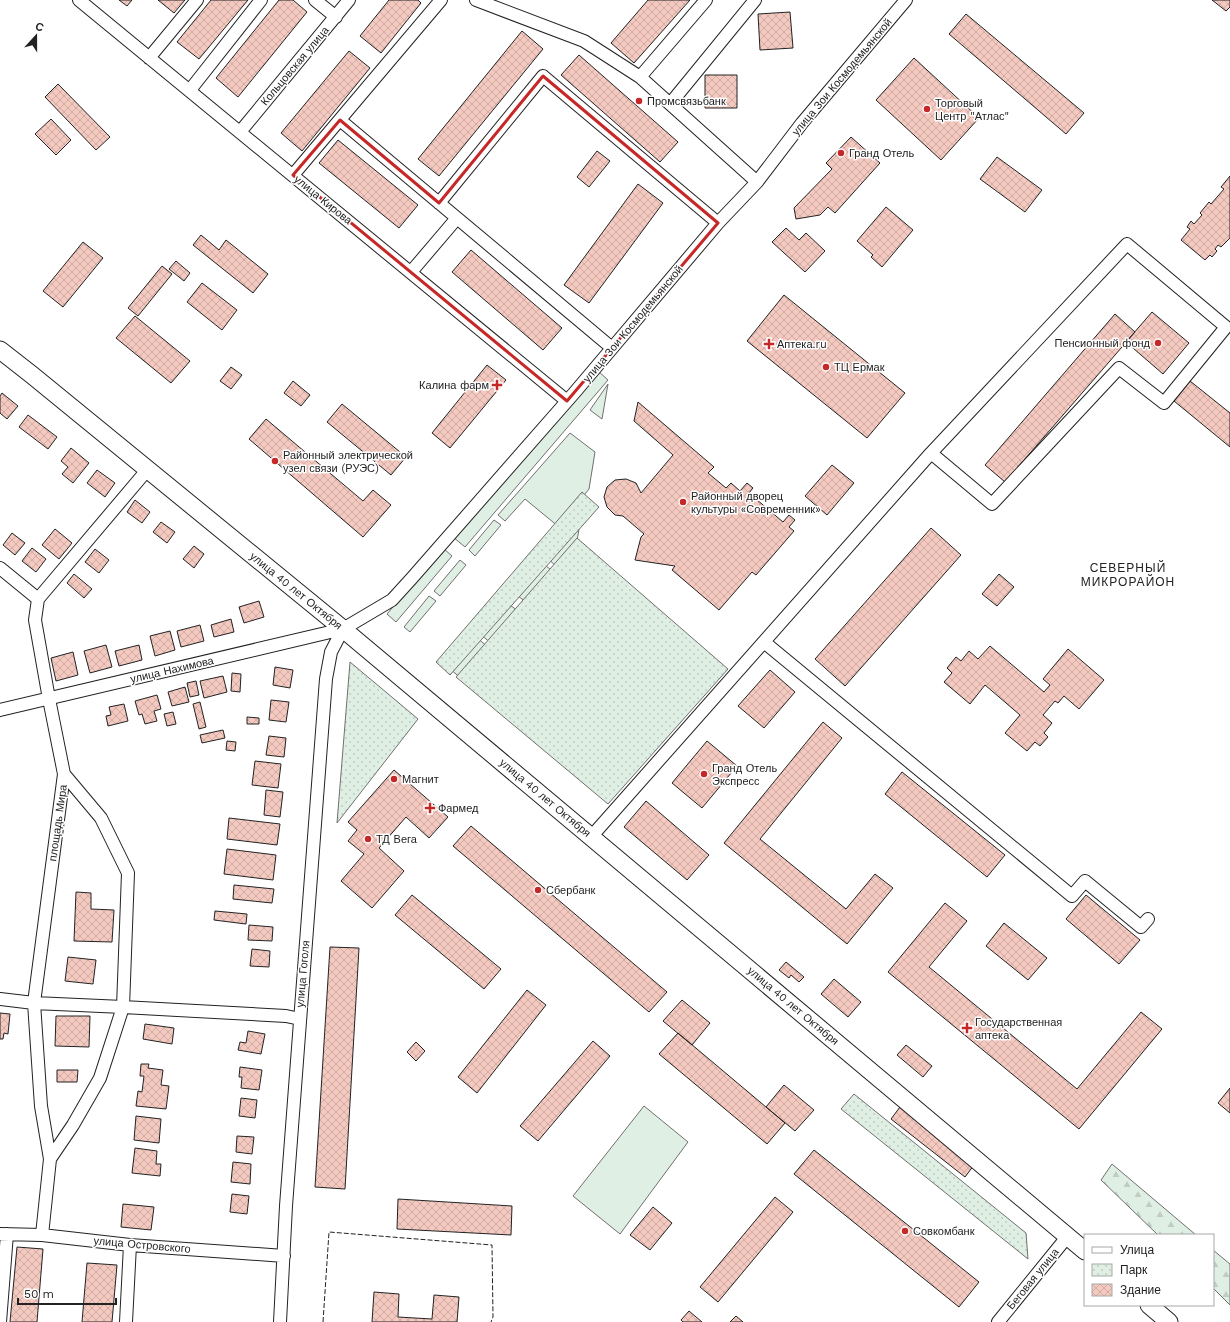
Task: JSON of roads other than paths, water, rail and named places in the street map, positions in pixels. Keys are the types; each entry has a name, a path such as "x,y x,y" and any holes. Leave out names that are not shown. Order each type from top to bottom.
{"street":[{"name":"улица Кирова","path":"79,0 567,401"},
{"path":"149,58 197,0"},
{"path":"190,90 261,0"},
{"path":"315,0 336,17"},
{"name":"Кольцовская улица","path":"240,132 349,0"},
{"path":"293,176 441,0"},
{"path":"476,0 584,41 640,77 757,182"},
{"path":"640,77 706,0"},
{"path":"670,104 755,0"},
{"name":"улица Зои Космодемьянской","path":"343,629 392,600 567,401 718,223 757,182 802,124 906,0"},
{"path":"439,204 543,76 718,223"},
{"path":"340,120 612,348"},
{"path":"411,272 457,218"},
{"path":"591,837 931,453 1127,244 1226,327 1164,403 1119,368 992,504 931,453"},
{"name":"улица 40 лет Октября","path":"0,350 343,629 1084,1250"},
{"path":"64,774 35,620 38,599 148,469"},
{"path":"0,568 38,599"},
{"name":"улица Нахимова","path":"0,710 343,629"},
{"name":"улица Гоголя","path":"280,1322 286,1206 326,679 331,652 343,629"},
{"path":"764,642 1072,896 1085,881 1141,927 1148,919"},
{"name":"площадь Мира","path":"50,1159 41,1106 34,1003 64,774"},
{"name":"площадь Мира","path":"50,1159 73,1126 100,1078 123,1007 128,873 102,818 64,774"},
{"path":"0,999 34,1003 286,1016 300,1018"},
{"path":"42,1235 50,1159"},
{"path":"0,1322 4,1234"},
{"name":"улица Островского","path":"4,1234 42,1235 130,1245 284,1256"},
{"name":"Беговая улица","path":"998,1322 1068,1237"},
{"path":"126,1322 130,1245"},
{"path":"1150,1306 1169,1322"}],"place":[{"name":"Промсвязьбанк","path":"639,101"},
{"name":"Торговый Центр \"Атлас\"","path":"927,109"},
{"name":"Гранд Отель","path":"841,153"},
{"name":"Пенсионный фонд","path":"1158,343"},
{"name":"Аптека.ru","path":"769,344"},
{"name":"ТЦ Ермак","path":"826,367"},
{"name":"Калина фарм","path":"497,385"},
{"name":"Районный электрической узел связи (РУЭС)","path":"275,461"},
{"name":"Районный дворец культуры «Современник»","path":"683,502"},
{"name":"Гранд Отель Экспресс","path":"704,774"},
{"name":"Магнит","path":"394,779"},
{"name":"Фармед","path":"430,808"},
{"name":"ТД Вега","path":"368,839"},
{"name":"Сбербанк","path":"538,890"},
{"name":"Государственная аптека","path":"967,1028"},
{"name":"Совкомбанк","path":"905,1231"}],"district":[{"name":"СЕВЕРНЫЙ МИКРОРАЙОН","path":"1128,575"}]}
